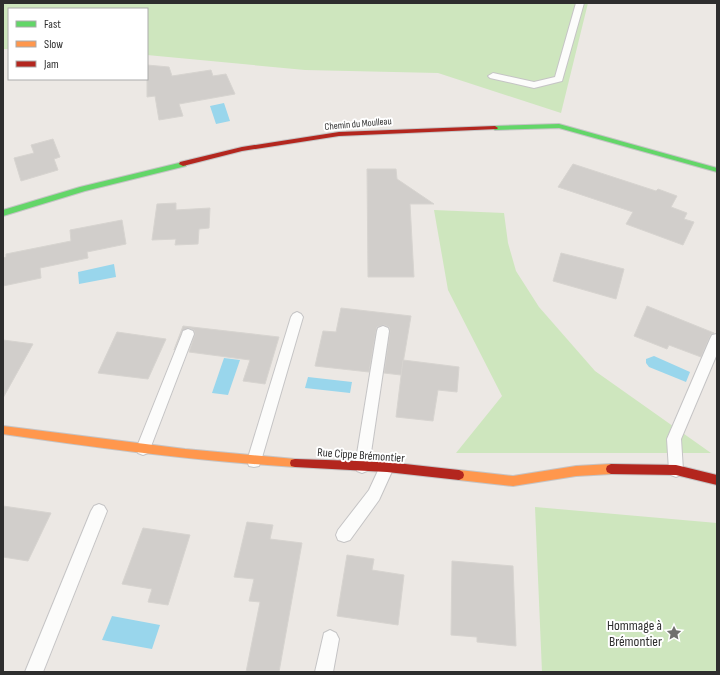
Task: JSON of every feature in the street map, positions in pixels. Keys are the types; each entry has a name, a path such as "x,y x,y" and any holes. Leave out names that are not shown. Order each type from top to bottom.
{"street":[{"name":"Chemin du Moulleau","path":"3,213 98,185 242,149 339,134 559,126 717,170"},
{"name":"Rue Cippe Brémontier","path":"3,430 143,449 254,461 386,467 513,481 576,471 607,469 676,470 717,480"}],"lane":[{"path":"493,76 534,85 559,79 580,3"},
{"path":"254,461 297,317"},
{"path":"362,466 383,331"},
{"path":"143,449 188,334"},
{"path":"676,470 674,439 717,340"},
{"path":"344,535 374,495 386,467"},
{"path":"34,672 99,511"},
{"path":"324,672 330,639"}],"green space":[{"path":"3,3 588,3 561,113 438,73 305,70 148,55 148,8 8,8 8,49 3,49"},
{"path":"434,210 504,213 508,243 516,271 539,307 595,371 711,453 456,453 502,396 448,290"},
{"path":"535,507 717,523 717,672 542,672"}],"water":[{"path":"224,103 230,121 216,124 210,106"},
{"path":"114,264 116,277 79,284 78,272"},
{"path":"654,356 690,372 686,382 649,367 646,363 646,359"},
{"path":"224,358 240,360 228,395 212,393"},
{"path":"308,377 352,382 350,393 305,388"},
{"path":"112,616 160,625 152,649 102,640"}],"building":[{"path":"148,65 169,67 172,76 211,70 213,76 226,74 235,94 179,104 183,116 159,120 155,96 147,97"},
{"path":"53,139 60,157 54,159 58,170 21,181 14,158 34,153 31,145"},
{"path":"573,164 656,191 658,189 677,196 671,207 687,213 684,219 694,222 683,245 626,224 633,212 558,187"},
{"path":"367,169 396,169 397,179 434,204 410,204 414,277 368,277"},
{"path":"176,203 176,210 210,208 209,228 199,229 198,244 175,245 176,239 152,240 157,204"},
{"path":"122,220 126,244 87,252 88,258 40,268 41,278 3,286 3,258 6,257 6,254 71,241 70,230"},
{"path":"561,253 624,269 616,299 553,281"},
{"path":"647,306 714,333 711,334 701,357 669,345 667,349 634,336"},
{"path":"341,308 411,316 401,375 384,373 390,331 389,327 384,325 377,327 369,372 315,366 323,331 336,332"},
{"path":"183,326 279,337 265,384 243,381 250,360 189,352 195,334 194,330 189,328 182,331 174,350"},
{"path":"117,332 166,339 148,379 98,373"},
{"path":"3,340 33,344 3,398"},
{"path":"403,360 459,367 457,392 438,390 433,421 396,417"},
{"path":"3,506 51,513 28,561 3,557"},
{"path":"247,522 273,525 270,539 302,543 279,672 246,672 260,602 249,601 254,579 234,577"},
{"path":"143,528 190,535 168,605 148,602 152,589 122,584"},
{"path":"347,555 374,559 372,570 404,575 398,625 337,616"},
{"path":"452,561 513,566 516,646 477,642 477,637 451,635"}],"traffic: fast":[{"path":"495,128 559,126 717,170"},
{"path":"3,213 83,189 183,164"}],"traffic: slow":[{"path":"3,430 185,454 295,463"},
{"path":"459,475 513,481 576,471 611,469"}],"traffic: jam":[{"path":"183,164 242,149 339,134 495,128"},
{"path":"295,463 387,467 459,475"},
{"path":"611,469 676,470 717,480"}],"place":[{"name":"Hommage à Brémontier","path":"674,633"}]}
